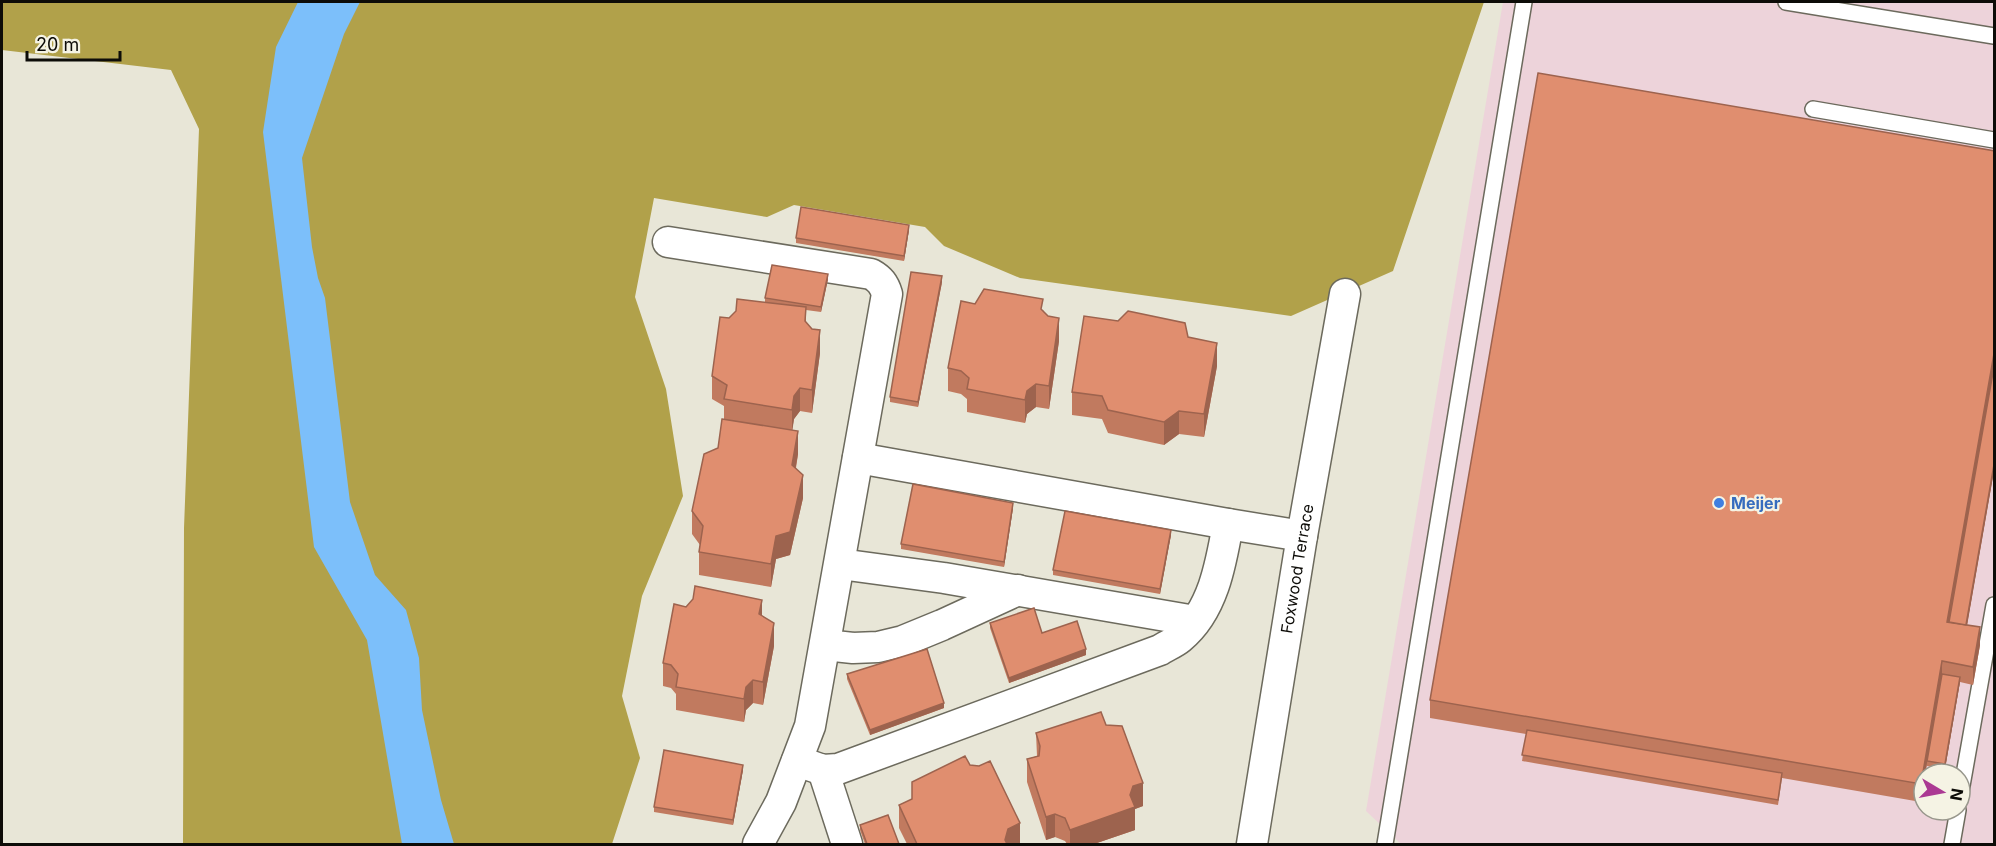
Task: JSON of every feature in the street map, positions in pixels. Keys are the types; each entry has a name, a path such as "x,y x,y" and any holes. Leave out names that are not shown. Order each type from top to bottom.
{"street":[{"path":"668,242 871,274 879,278 885,286 887,294 810,726 810,766 847,844"},
{"name":"Foxwood Terrace","path":"1252,844 1344,294"},
{"path":"858,458 1302,536"},
{"path":"810,766 838,769 1160,650 1180,638 1195,621 1207,601 1216,580 1228,524"},
{"path":"840,564 1018,590 1195,621"},
{"path":"825,645 853,648 878,647 903,641 1018,590"},
{"path":"758,844 781,802 810,766"}],"lane":[{"path":"1385,844 1524,2"},
{"path":"1786,2 1995,36"},
{"path":"1813,109 1995,140"},
{"path":"1966,762 1995,605"},
{"path":"1952,844 1956,822"}],"shaded area":[{"path":"2,2 1484,2 1393,271 1291,316 1020,278 944,246 925,227 794,205 767,217 654,198 635,297 666,389 683,496 642,596 622,696 640,758 612,844 183,844 184,528 199,129 171,70 2,50"},
{"name":"Meijer","path":"1503,2 1994,2 1994,844 1401,844 1366,811"}],"water":[{"path":"298,2 360,2 344,34 302,158 312,247 318,278 325,298 350,502 375,575 406,610 419,658 422,710 441,800 454,844 402,844 367,640 314,547 263,132 276,47"}],"building":[{"name":"Meijer","path":"1538,73 1995,151 1995,348 1947,622 1980,627 1973,667 1942,661 1925,762 1912,762 1912,782 1430,700"},
{"path":"801,207 909,225 904,256 796,238"},
{"path":"772,265 828,274 821,307 765,298"},
{"path":"911,272 942,276 918,402 890,397"},
{"path":"984,289 1043,299 1041,309 1048,316 1059,318 1049,386 1036,384 1027,391 1025,400 967,389 969,378 961,371 948,368 961,301 975,304"},
{"path":"737,299 806,307 805,321 812,329 820,330 812,390 800,388 794,396 792,410 724,399 727,385 712,376 720,317 729,318 736,311"},
{"path":"1128,311 1185,323 1188,337 1217,343 1204,414 1179,411 1164,422 1108,410 1102,396 1072,392 1084,316 1118,321"},
{"path":"1995,361 1995,459 1966,625 1949,622"},
{"path":"722,419 798,431 792,465 803,475 790,532 776,536 771,564 699,552 703,526 692,511 704,454 718,448"},
{"path":"913,484 1013,503 1004,562 901,544"},
{"path":"1065,511 1171,530 1160,589 1053,570"},
{"path":"695,586 762,600 759,614 774,623 763,682 753,680 746,687 744,699 676,687 678,674 671,665 663,663 674,604 686,607 693,599"},
{"path":"1034,608 1042,633 1077,621 1086,649 1009,678 990,623"},
{"path":"927,649 944,703 870,730 847,674"},
{"path":"1942,674 1960,677 1945,762 1927,761"},
{"path":"1101,712 1106,725 1122,726 1143,783 1133,786 1130,795 1135,807 1070,830 1065,818 1055,814 1046,817 1027,759 1039,756 1040,746 1036,733"},
{"path":"1527,730 1782,773 1778,800 1522,755"},
{"path":"664,750 743,765 733,820 654,807"},
{"path":"965,756 970,765 979,766 990,761 1020,823 1008,829 1005,840 1007,844 917,844 899,805 912,799 912,782"},
{"path":"888,815 899,844 867,844 860,825"}],"place":[{"name":"Meijer","path":"1719,503"}]}
